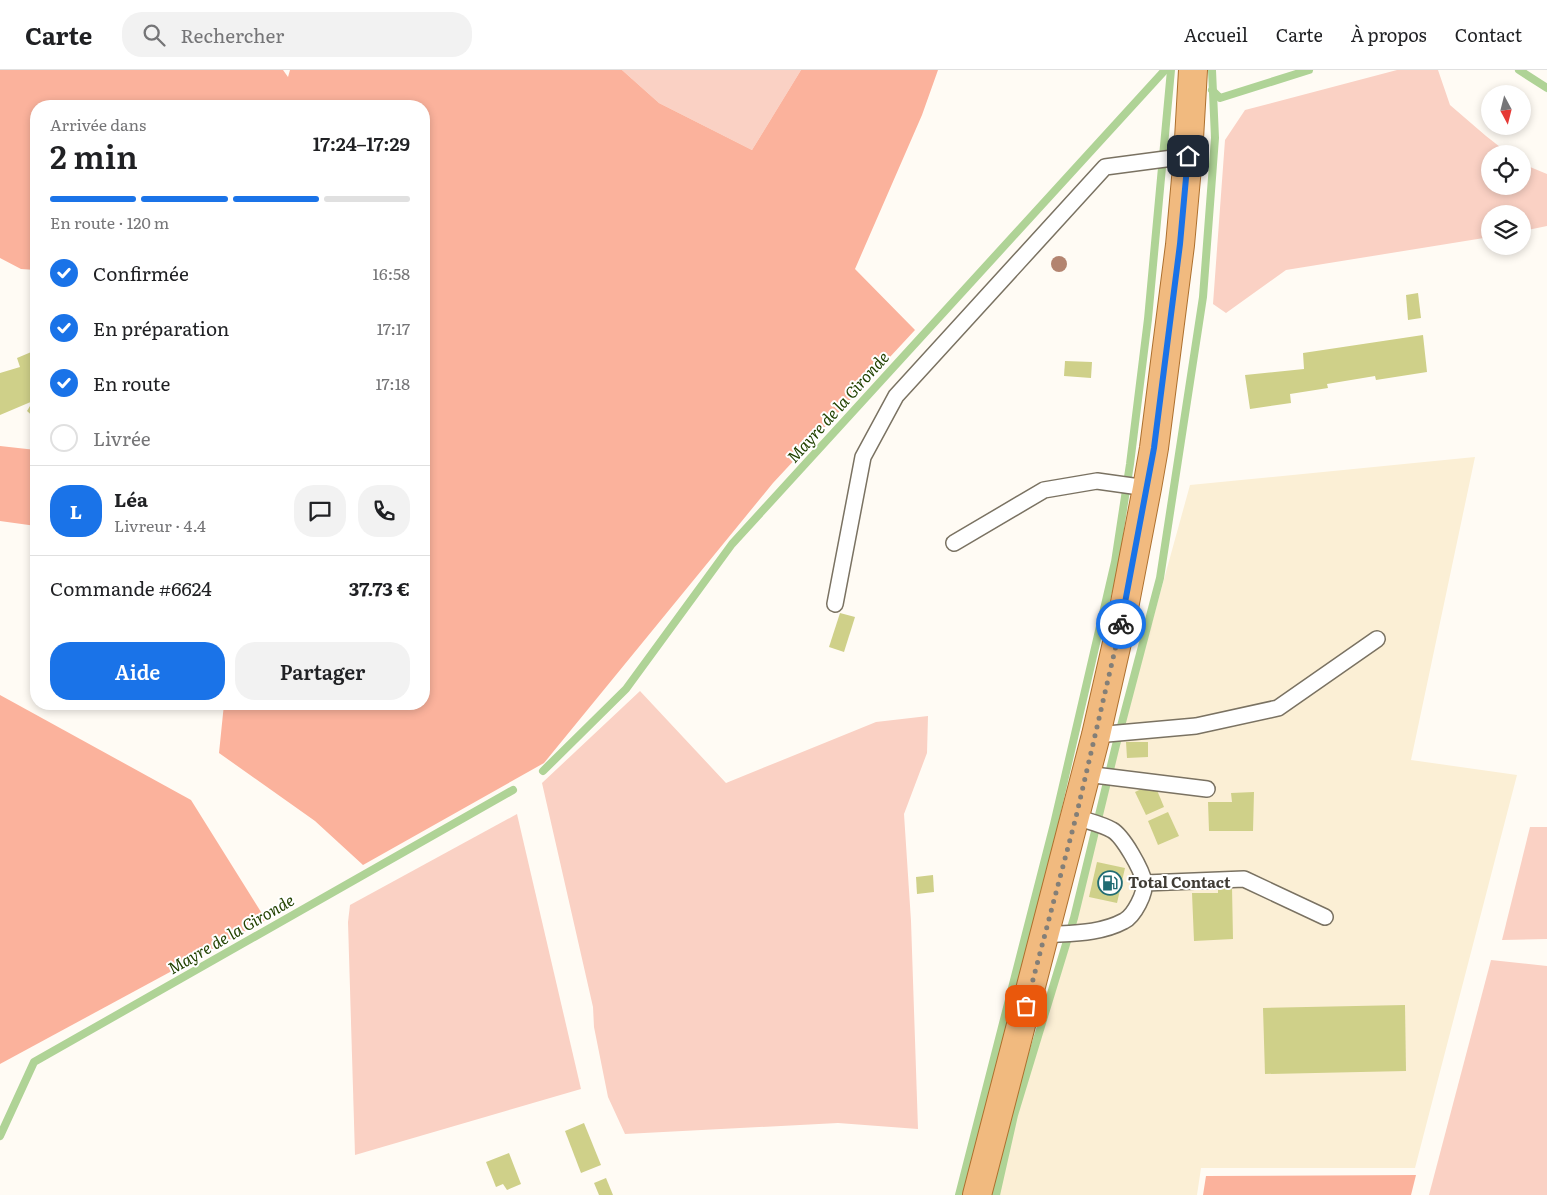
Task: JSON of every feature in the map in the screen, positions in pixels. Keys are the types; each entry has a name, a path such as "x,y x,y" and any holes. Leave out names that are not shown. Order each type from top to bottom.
{"main road":[{"path":"977,1195 1076,817 1119,634 1154,448 1180,244 1193,70"}],"lane":[{"path":"835,604 862,457 896,396 1105,167 1188,156"},
{"path":"954,543 1044,490 1098,481 1147,488"},
{"path":"1096,735 1196,726 1278,708 1377,639"},
{"path":"1086,774 1207,789"},
{"path":"1045,935 1099,931 1125,921 1138,908 1144,883 1130,852 1114,830 1076,817"},
{"path":"1144,883 1244,878 1325,917"}],"shaded area":[{"path":"0,70 283,70 288,77 290,70 622,70 659,103 752,150 801,70 938,70 922,115 855,269 915,330 773,483 544,763 363,865 315,821 219,753 223,710 430,710 430,100 30,100 30,270 21,269 0,258"},
{"path":"622,70 801,70 752,150 659,103"},
{"path":"1397,70 1438,70 1450,105 1481,132 1481,135 1485,135 1498,145 1481,145 1481,195 1531,195 1531,167 1547,174 1547,226 1531,229 1531,205 1481,205 1481,238 1286,270 1226,313 1213,304 1225,140 1245,110"},
{"path":"0,446 30,449 30,525 0,521"},
{"path":"1475,457 1411,760 1517,775 1415,1168 1201,1168 1197,1195 994,1195 1190,485"},
{"path":"640,691 726,783 876,722 928,716 927,753 904,814 911,921 918,1129 838,1123 625,1134 608,1097 594,1027 593,1007 542,783"},
{"path":"0,695 191,800 266,920 0,1064"},
{"path":"517,814 581,1089 355,1155 348,922 350,905"},
{"path":"1530,827 1547,827 1547,939 1502,940"},
{"path":"1491,960 1547,966 1547,1195 1429,1195"},
{"path":"1416,1175 1411,1195 1203,1195 1206,1176"}],"building":[{"path":"1418,293 1421,318 1408,320 1406,295"},
{"path":"1423,335 1427,372 1376,380 1375,376 1327,384 1328,388 1290,394 1291,403 1250,409 1245,375 1304,369 1303,353"},
{"path":"30,353 30,402 0,415 0,373 20,367 17,358"},
{"path":"1065,361 1092,362 1091,378 1064,376"},
{"path":"840,613 855,617 844,652 829,647"},
{"path":"1126,742 1148,742 1148,757 1127,758"},
{"path":"1154,783 1164,807 1146,815 1135,792"},
{"path":"1254,792 1253,831 1209,831 1208,802 1232,802 1231,793"},
{"path":"1168,812 1179,836 1158,845 1148,821"},
{"path":"1097,862 1125,868 1117,903 1089,897"},
{"path":"933,875 934,892 917,894 916,877"},
{"path":"1232,887 1233,939 1194,941 1192,893 1218,893 1218,888"},
{"path":"1405,1005 1406,1071 1265,1074 1263,1008"},
{"path":"584,1123 601,1165 581,1173 565,1131"},
{"path":"509,1153 521,1184 507,1190 503,1184 496,1187 486,1162"},
{"path":"606,1178 613,1195 599,1195 594,1183"}],"waterway":[{"name":"Mayre de la Gironde","path":"543,771 626,689 732,544 1165,70"},
{"path":"959,1195 1054,824 1115,562 1130,464 1148,319 1171,70"},
{"path":"996,1195 1014,1115 1074,918 1116,745 1160,578 1203,297 1215,138 1212,70"},
{"path":"1212,90 1220,98 1309,70"},
{"path":"1519,70 1547,88"},
{"name":"Mayre de la Gironde","path":"0,1136 34,1062 513,790"}],"way so far":[{"path":"1026,1006 1076,817 1121,624"}],"place":[{"name":"Total Contact","path":"1110,883"}],"route":[{"path":"1121,624 1154,448 1180,244 1188,156"}]}
